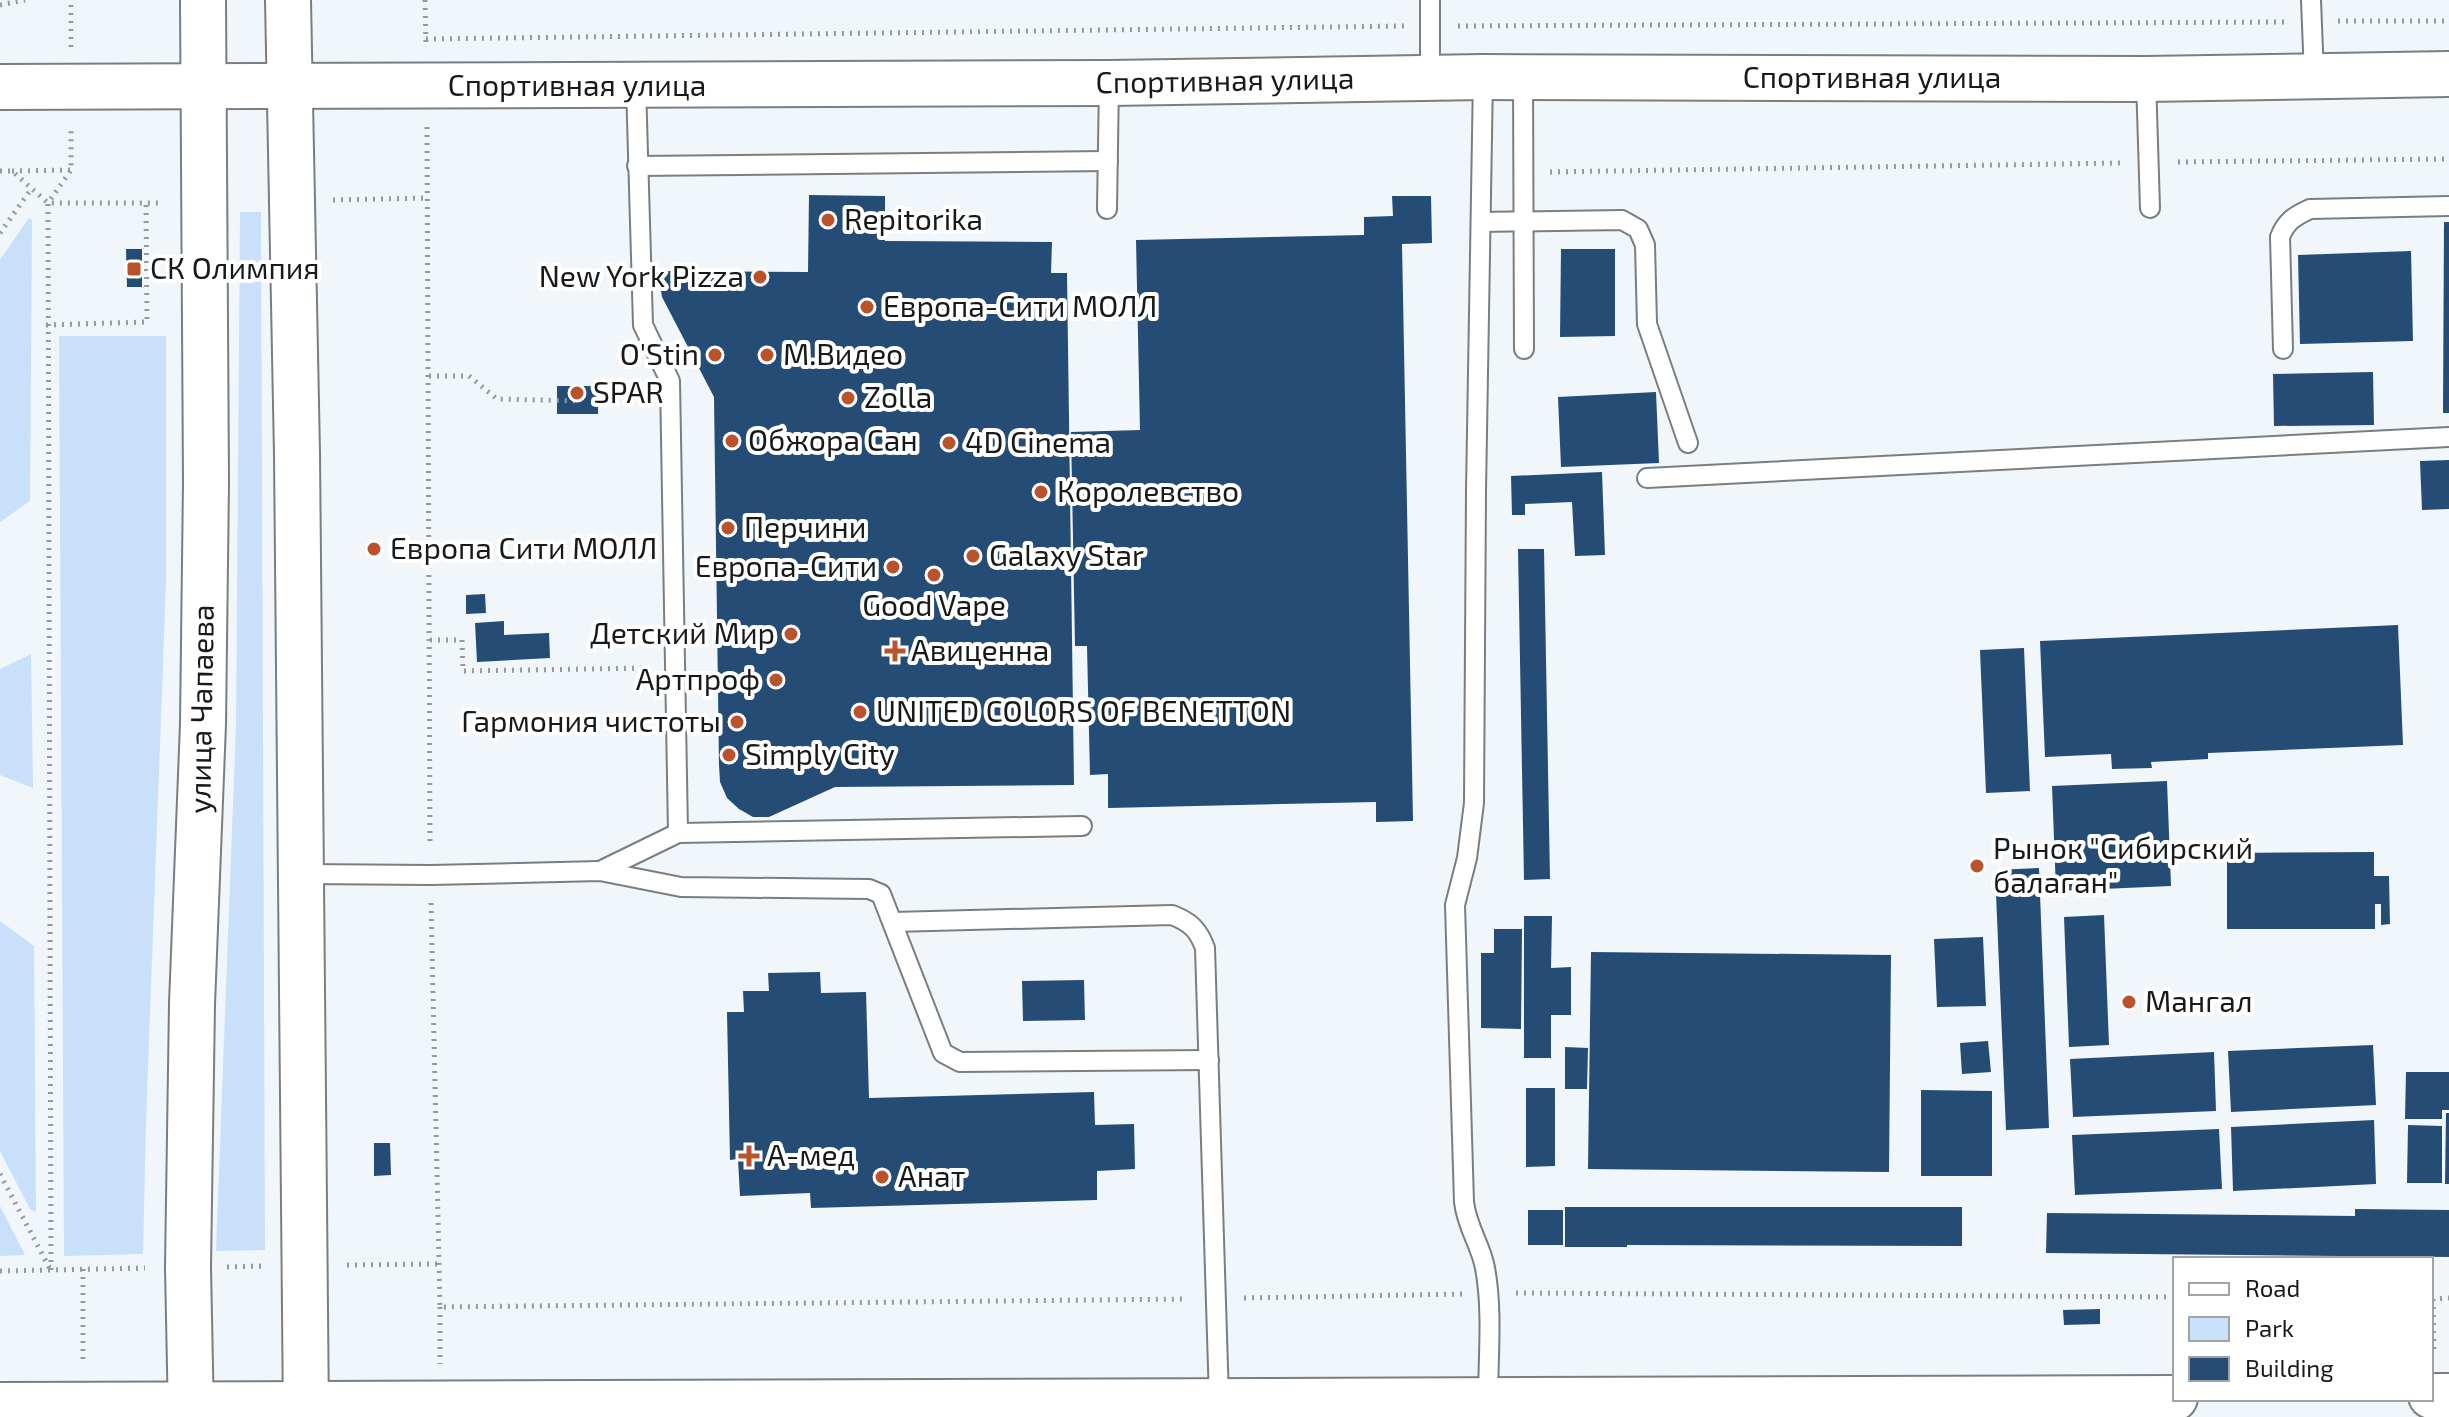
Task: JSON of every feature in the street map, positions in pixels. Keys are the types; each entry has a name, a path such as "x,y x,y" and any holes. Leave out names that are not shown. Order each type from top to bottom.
{"main road":[{"name":"улица Чапаева","path":"191,1411 188,1267 192,1004 203,724 206,498 203,0"},
{"path":"288,0 302,874 306,1411"},
{"name":"Спортивная улица","path":"0,87 1109,83 1430,77 2146,79 2449,74"},
{"path":"0,1405 83,1404 191,1411 814,1410 1488,1402 1708,1409 2173,1398"}],"lane":[{"path":"1430,0 1430,77"},
{"path":"2311,0 2314,76"},
{"path":"1503,77 1523,172 1524,349"},
{"path":"1488,1402 1488,1293 1484,1265 1466,1222 1464,1202 1455,905 1467,858 1474,803 1481,222 1503,77"},
{"path":"2146,79 2150,208"},
{"path":"1107,209 1109,83"},
{"path":"636,85 643,325 670,381 678,833"},
{"path":"637,166 1108,161"},
{"path":"2283,349 2280,237 2284,226 2295,215 2310,209 2449,206"},
{"path":"1481,222 1622,220 1638,229 1645,245 1647,324 1688,443"},
{"path":"1647,478 2449,437"},
{"path":"600,871 678,833 1082,826"},
{"path":"302,874 600,871 681,887 869,889 881,894 943,1053 960,1062 1209,1060"},
{"path":"893,922 1172,915 1189,921 1200,935 1205,948 1219,1403"}],"path":[{"path":"0,5 25,0"},
{"path":"425,0 431,875 440,1307 1488,1293 2173,1297"},
{"path":"1523,172 2449,159"},
{"path":"0,1174 51,1270 48,203 71,170 12,171"},
{"path":"0,233 32,188"},
{"path":"46,325 147,322 146,203"},
{"path":"429,376 469,376 497,399 579,401"},
{"path":"430,640 462,640 463,671 675,668"},
{"path":"83,1269 83,1404"}],"green space":[{"path":"240,212 261,212 265,1250 216,1251 236,725"},
{"path":"29,218 32,220 30,501 0,522 0,260"},
{"path":"59,336 166,336 166,583 143,1254 64,1256"},
{"path":"31,654 33,788 0,775 0,669"},
{"path":"0,921 34,946 36,1212 30,1209 0,1151"},
{"path":"0,1206 25,1255 0,1256"}],"building":[{"name":"Европа-Сити","path":"809,195 885,196 885,241 1052,242 1051,273 1067,273 1074,785 835,787 769,817 753,817 727,798 720,782 719,765 714,397 662,297 659,279 668,271 808,272"},
{"path":"1392,196 1431,196 1432,243 1402,244 1413,821 1376,822 1376,802 1108,808 1108,774 1090,775 1087,646 1075,646 1071,432 1140,430 1136,240 1364,235 1364,217 1393,216"},
{"path":"2444,222 2449,222 2449,413 2443,413"},
{"path":"126,249 142,249 142,287 127,287"},
{"path":"1561,249 1615,249 1615,336 1560,337"},
{"path":"2411,251 2413,341 2300,344 2298,255"},
{"path":"2373,372 2374,425 2274,426 2273,374"},
{"name":"SPAR","path":"557,386 598,386 598,414 557,414"},
{"path":"1656,392 1659,463 1561,467 1558,397"},
{"path":"2449,460 2449,509 2422,510 2420,461"},
{"path":"1602,472 1605,555 1575,556 1572,502 1525,504 1525,515 1512,515 1511,476"},
{"path":"1518,549 1544,549 1550,879 1524,880"},
{"path":"485,594 486,613 466,614 466,595"},
{"path":"504,621 504,635 549,633 550,658 477,662 475,623"},
{"path":"2398,625 2403,745 2208,753 2208,759 2151,762 2152,768 2112,769 2111,754 2045,757 2040,641"},
{"path":"2024,648 2030,791 1986,793 1980,650"},
{"path":"2167,781 2171,886 2056,891 2052,786"},
{"path":"2374,852 2374,876 2389,876 2390,924 2381,925 2381,904 2375,904 2375,929 2227,929 2227,853"},
{"path":"2039,868 2049,1128 2006,1130 1995,870"},
{"path":"2104,915 2109,1045 2069,1047 2064,917"},
{"path":"1524,916 1552,916 1551,968 1571,967 1571,1015 1551,1015 1551,1058 1524,1058"},
{"path":"1494,929 1522,929 1521,1029 1481,1028 1481,953 1494,953"},
{"path":"1983,937 1986,1006 1937,1007 1934,939"},
{"path":"1591,952 1891,955 1889,1172 1588,1169"},
{"path":"820,972 821,993 866,992 869,1098 1094,1092 1095,1125 1134,1124 1135,1169 1097,1171 1097,1200 811,1208 810,1193 740,1196 738,1159 730,1160 727,1012 744,1012 743,991 769,991 768,973"},
{"path":"1084,980 1085,1020 1023,1021 1022,981"},
{"path":"1988,1041 1991,1072 1962,1074 1960,1043"},
{"path":"2373,1045 2376,1105 2231,1112 2228,1051"},
{"path":"1565,1047 1588,1048 1587,1089 1565,1089"},
{"path":"2214,1052 2216,1111 2073,1117 2070,1059"},
{"path":"2406,1072 2449,1072 2449,1110 2442,1110 2442,1119 2405,1119"},
{"path":"1526,1088 1555,1088 1555,1166 1526,1167"},
{"path":"1921,1090 1992,1091 1992,1176 1921,1176"},
{"path":"2446,1113 2449,1113 2449,1184 2445,1184"},
{"path":"2374,1120 2376,1184 2233,1191 2231,1127"},
{"path":"2408,1125 2442,1126 2442,1183 2407,1183"},
{"path":"2219,1129 2222,1189 2075,1195 2072,1135"},
{"path":"374,1143 390,1143 391,1175 374,1176"},
{"path":"1565,1207 1962,1207 1962,1246 1565,1247"},
{"path":"2355,1209 2449,1210 2449,1257 2046,1253 2047,1213 2355,1216"},
{"path":"1528,1210 1563,1210 1563,1245 1528,1245"},
{"path":"2100,1309 2100,1324 2064,1325 2063,1310"}],"place":[{"name":"Repitorika","path":"828,220"},
{"name":"СК Олимпия","path":"134,269"},
{"name":"New York Pizza","path":"760,277"},
{"name":"Европа-Сити МОЛЛ","path":"867,307"},
{"name":"O'Stin","path":"715,355"},
{"name":"М.Видео","path":"767,355"},
{"name":"SPAR","path":"577,393"},
{"name":"Zolla","path":"848,398"},
{"name":"Обжора Сан","path":"732,441"},
{"name":"4D Cinema","path":"949,443"},
{"name":"Королевство","path":"1041,492"},
{"name":"Перчини","path":"728,528"},
{"name":"Европа Сити МОЛЛ","path":"374,549"},
{"name":"Galaxy Star","path":"973,556"},
{"name":"Европа-Сити","path":"893,567"},
{"name":"Good Vape","path":"934,575"},
{"name":"Детский Мир","path":"791,634"},
{"name":"Авиценна","path":"895,651"},
{"name":"Артпроф","path":"776,680"},
{"name":"UNITED COLORS OF BENETTON","path":"860,712"},
{"name":"Гармония чистоты","path":"737,722"},
{"name":"Simply City","path":"729,755"},
{"name":"Рынок \"Сибирский балаган\"","path":"1977,866"},
{"name":"Мангал","path":"2129,1002"},
{"name":"А-мед","path":"749,1156"},
{"name":"Анат","path":"882,1177"}]}
